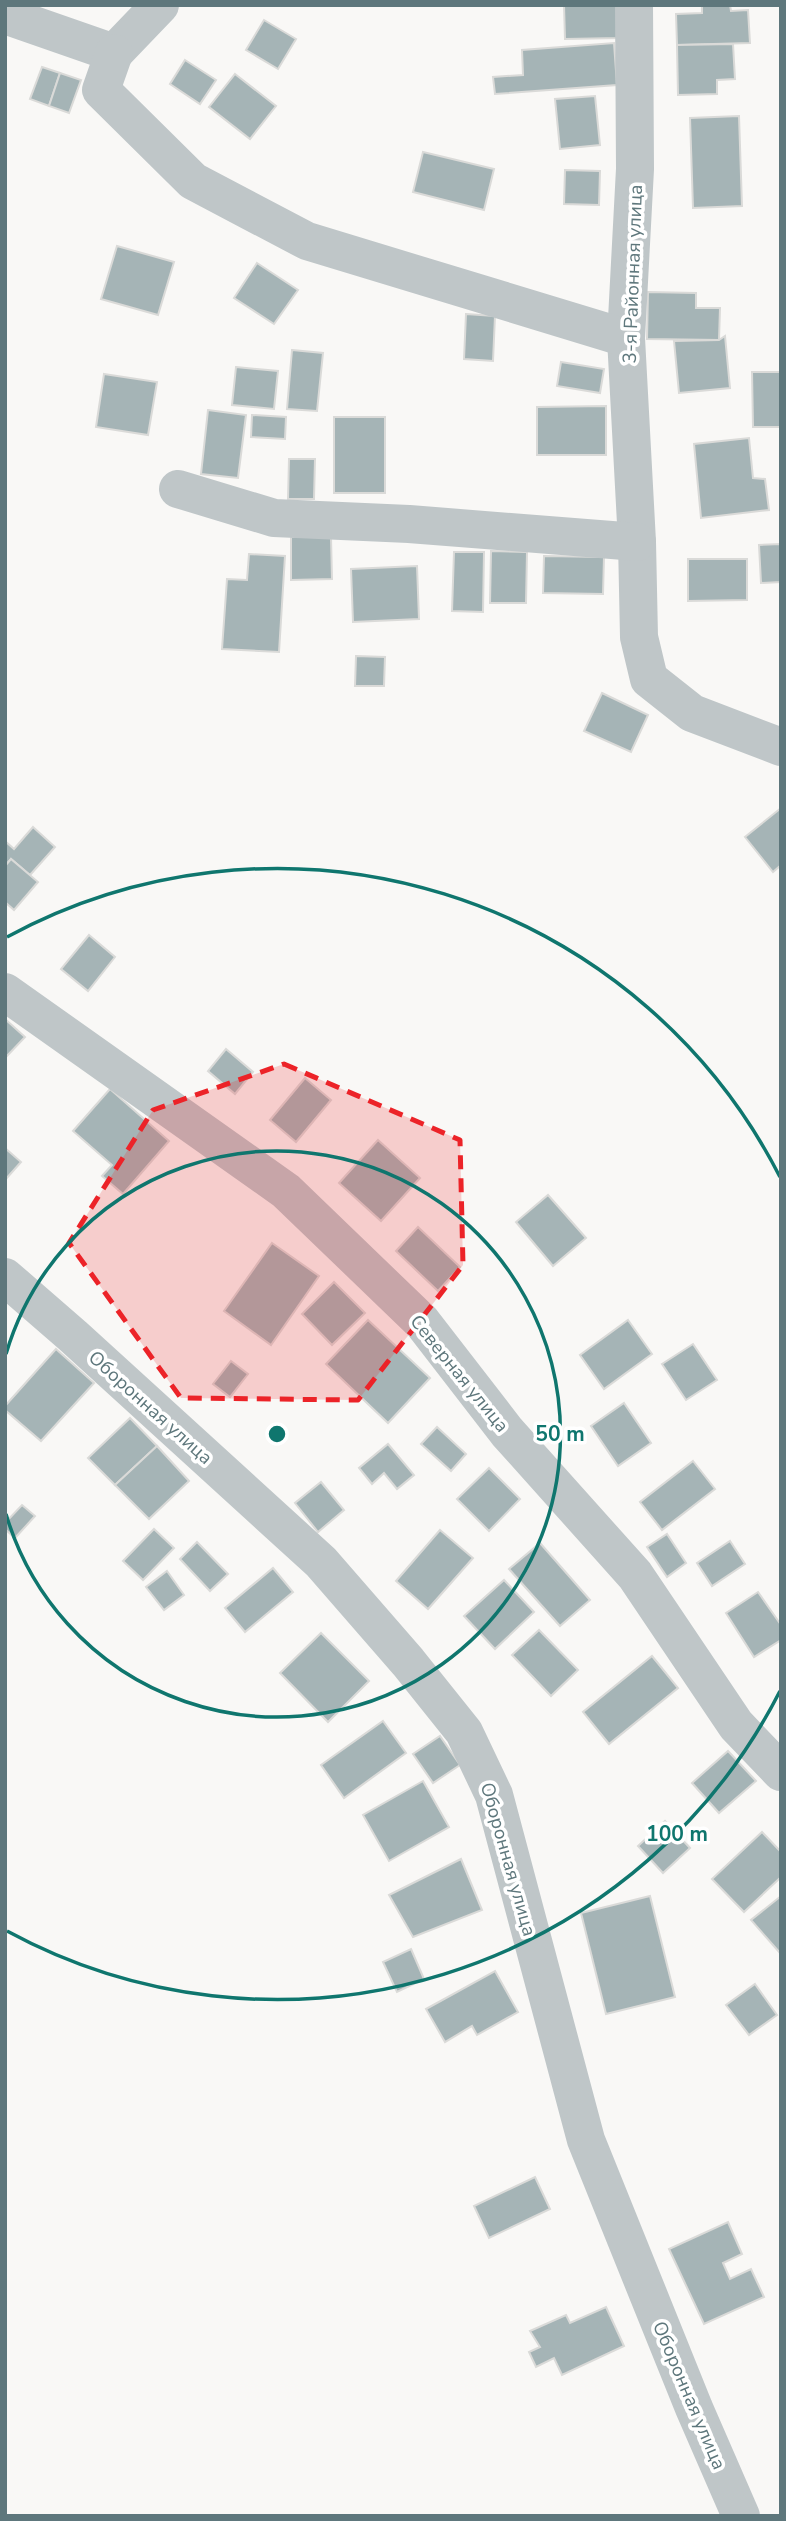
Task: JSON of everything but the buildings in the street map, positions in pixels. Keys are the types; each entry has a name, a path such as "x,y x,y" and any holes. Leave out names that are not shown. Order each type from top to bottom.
{"street":[{"path":"160,5 114,53 101,90 193,181 307,241 626,338"},
{"name":"3-я Районная улица","path":"634,5 635,169 626,338 638,542 639,637 649,679 692,713 781,747"},
{"path":"5,15 114,53"},
{"path":"178,489 274,518 409,524 638,542"},
{"name":"Северная улица","path":"5,992 286,1191 422,1322 506,1432 635,1575 736,1725 781,1772"},
{"name":"Оборонная улица","path":"5,1278 73,1336 321,1562 408,1662 464,1732 494,1795 586,2140 694,2408 741,2516"}],"highlighted area":[{"path":"284,1064 460,1140 463,1265 358,1400 181,1398 69,1243 153,1110"}]}
